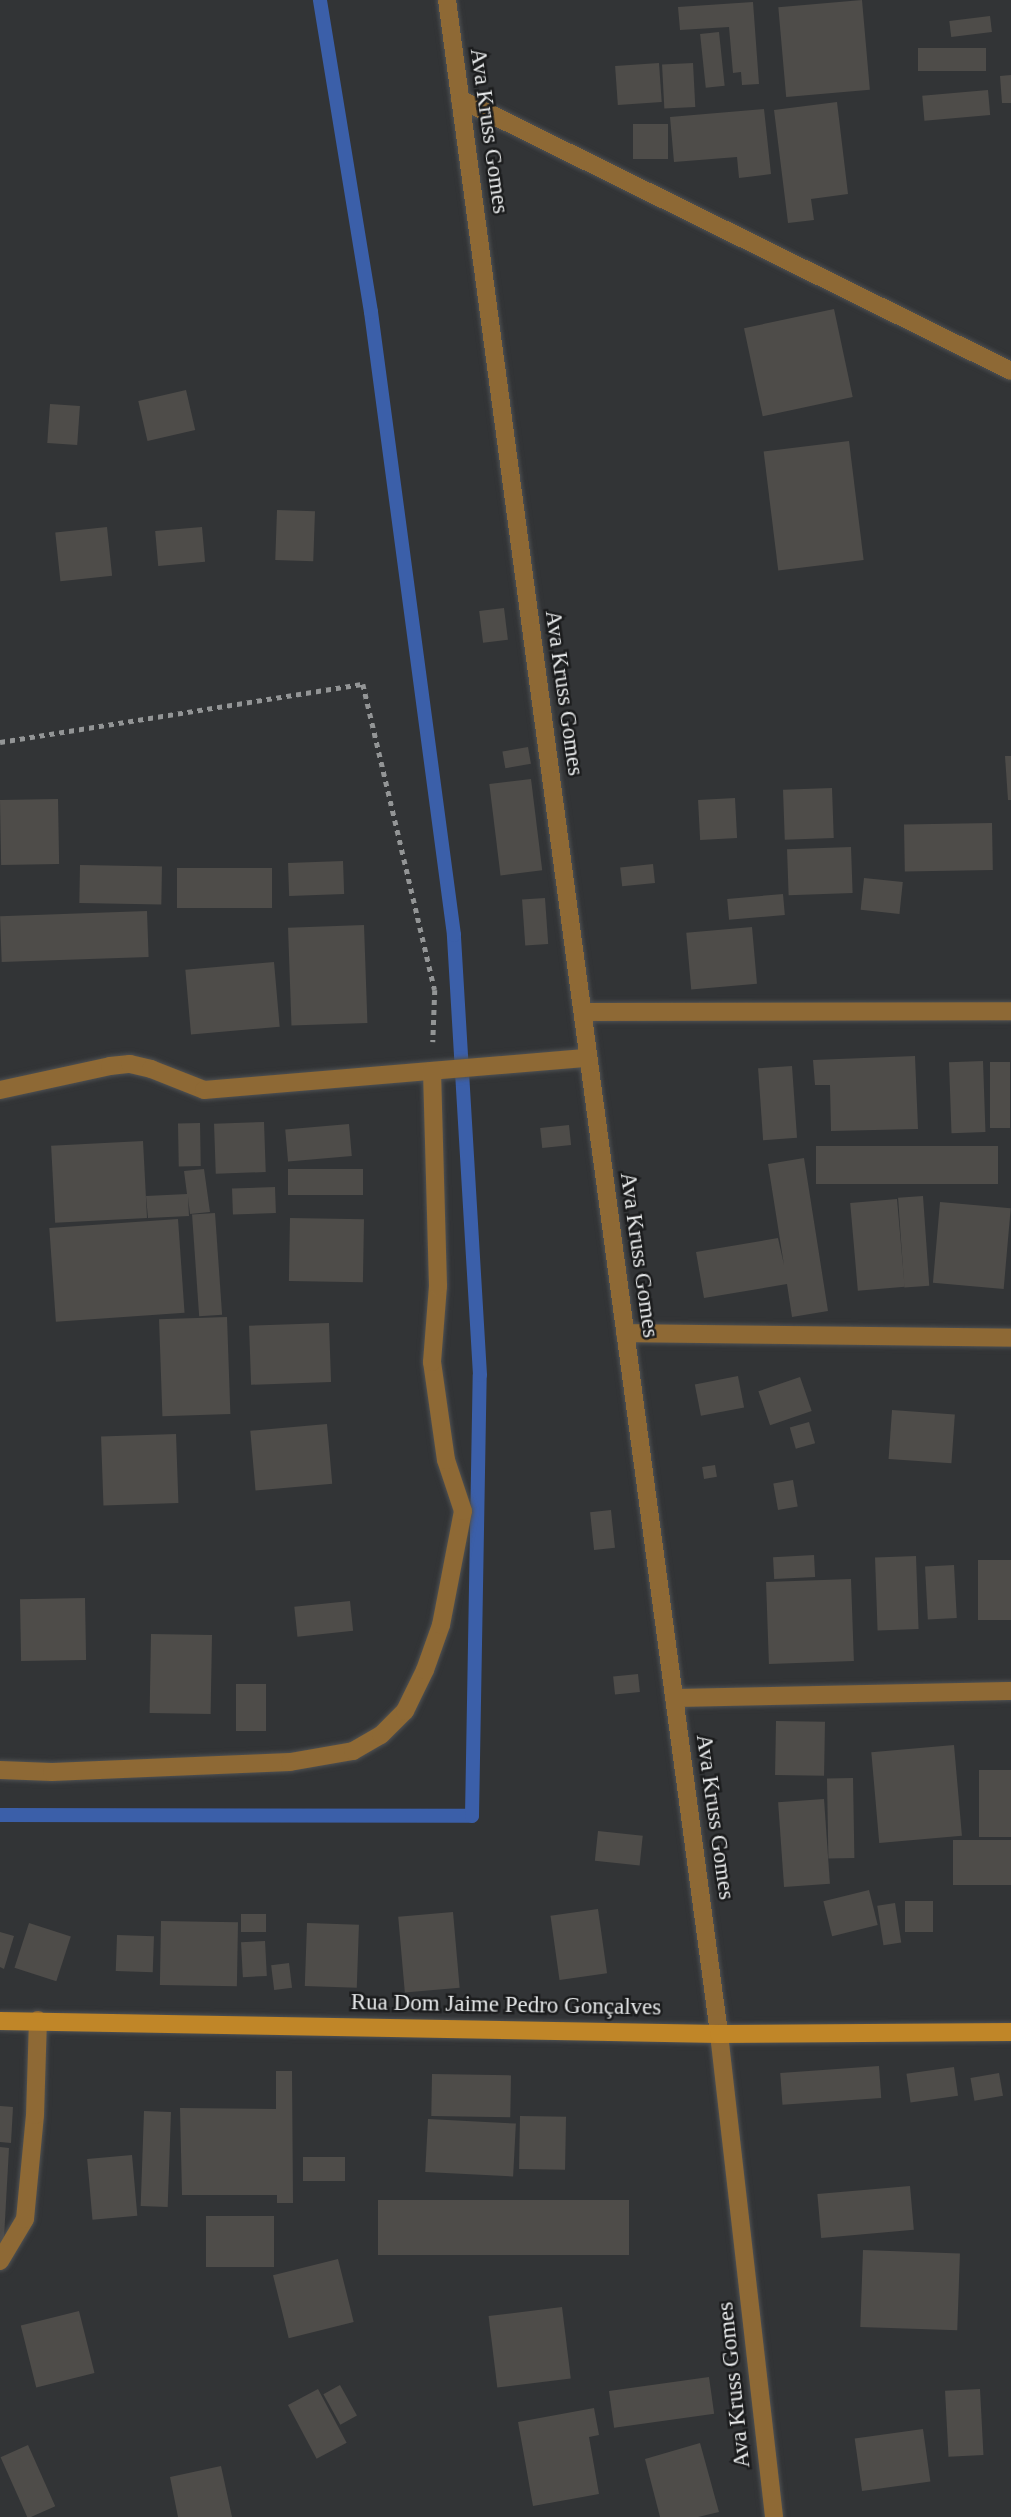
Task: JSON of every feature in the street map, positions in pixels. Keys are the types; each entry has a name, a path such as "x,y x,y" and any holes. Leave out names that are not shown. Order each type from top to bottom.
{"main road":[{"name":"Rua Dom Jaime Pedro Gonçalves","path":"0,2021 719,2034 1011,2032"}],"street":[{"name":"Ava Kruss Gomes","path":"446,0 719,2034 774,2517"},
{"path":"460,99 1011,371"},
{"path":"583,1012 1011,1011"},
{"path":"0,1090 130,1064 151,1069 204,1090 588,1058"},
{"path":"0,1770 52,1772 290,1762 353,1751 381,1735 405,1711 425,1670 441,1625 463,1511 446,1461 432,1362 438,1286 432,1071"},
{"path":"625,1333 1011,1338"},
{"path":"674,1698 1011,1691"},
{"path":"0,2261 25,2219 35,2115 38,2020"}],"path":[{"path":"0,742 363,684 435,990 432,1071"}],"building":[{"path":"862,0 870,90 786,97 778,7"},
{"path":"753,2 759,84 742,85 741,72 733,73 729,27 680,30 678,7"},
{"path":"990,16 992,32 951,37 949,21"},
{"path":"719,32 725,86 706,88 700,34"},
{"path":"918,48 986,48 986,71 918,71"},
{"path":"659,63 662,102 618,105 615,66"},
{"path":"693,63 695,107 664,109 662,65"},
{"path":"1011,75 1011,103 1002,103 1000,76"},
{"path":"988,90 990,115 924,121 922,96"},
{"path":"837,102 848,194 811,199 814,220 788,223 774,110"},
{"path":"764,109 771,174 739,178 737,157 674,162 670,117"},
{"path":"633,124 668,124 668,159 633,159"},
{"path":"834,309 853,397 763,416 744,328"},
{"path":"186,390 195,430 147,441 138,401"},
{"path":"50,404 80,406 77,445 47,443"},
{"path":"849,441 864,560 778,571 764,451"},
{"path":"277,510 315,511 313,561 275,560"},
{"path":"107,527 112,576 60,581 55,532"},
{"path":"202,527 205,562 158,566 155,531"},
{"path":"504,608 508,640 483,643 479,611"},
{"path":"528,747 531,764 505,768 502,752"},
{"path":"1005,756 1011,756 1011,800 1008,800"},
{"path":"531,779 542,870 501,875 489,784"},
{"path":"832,788 834,838 785,840 783,790"},
{"path":"735,798 737,838 700,840 698,800"},
{"path":"58,799 59,864 1,865 0,800"},
{"path":"992,823 993,870 905,872 904,825"},
{"path":"851,847 853,893 789,895 787,849"},
{"path":"343,861 344,894 289,896 288,863"},
{"path":"653,864 655,883 622,886 620,867"},
{"path":"80,865 162,866 161,904 79,903"},
{"path":"177,868 272,868 272,908 177,908"},
{"path":"864,878 903,882 899,914 861,910"},
{"path":"783,894 785,915 729,920 727,899"},
{"path":"545,898 548,944 525,945 522,900"},
{"path":"147,911 149,957 2,962 0,916"},
{"path":"364,925 367,1023 291,1026 288,928"},
{"path":"752,927 757,984 691,990 686,933"},
{"path":"274,962 280,1027 191,1035 185,970"},
{"path":"915,1056 918,1129 831,1131 830,1085 815,1085 813,1060"},
{"path":"983,1061 985,1132 951,1133 949,1062"},
{"path":"990,1062 1010,1062 1010,1128 990,1128"},
{"path":"792,1066 797,1138 763,1140 758,1068"},
{"path":"264,1122 266,1172 216,1174 214,1124"},
{"path":"178,1123 200,1123 201,1166 179,1166"},
{"path":"349,1124 352,1156 288,1161 285,1130"},
{"path":"569,1125 571,1145 542,1148 540,1128"},
{"path":"143,1141 147,1218 55,1223 51,1146"},
{"path":"816,1146 998,1146 998,1184 816,1184"},
{"path":"804,1158 828,1311 792,1317 787,1284 704,1298 696,1252 778,1238 784,1265 768,1164"},
{"path":"204,1169 210,1212 190,1214 188,1197 189,1216 148,1218 146,1196 187,1194 184,1171"},
{"path":"288,1169 363,1169 363,1195 288,1195"},
{"path":"275,1187 276,1213 233,1214 232,1189"},
{"path":"923,1196 929,1286 904,1288 898,1198"},
{"path":"897,1199 905,1287 858,1291 850,1203"},
{"path":"940,1202 1011,1208 1004,1289 933,1283"},
{"path":"215,1213 222,1315 199,1316 192,1215"},
{"path":"290,1218 364,1219 363,1282 289,1281"},
{"path":"178,1219 185,1313 56,1322 49,1228"},
{"path":"227,1317 230,1414 162,1416 159,1319"},
{"path":"329,1323 331,1382 251,1385 249,1326"},
{"path":"738,1376 744,1407 701,1416 695,1384"},
{"path":"800,1377 812,1411 770,1425 758,1391"},
{"path":"892,1410 955,1414 951,1463 889,1459"},
{"path":"809,1422 815,1443 796,1449 790,1428"},
{"path":"327,1424 332,1484 256,1490 250,1431"},
{"path":"176,1434 178,1503 103,1506 101,1437"},
{"path":"715,1465 717,1477 704,1479 702,1467"},
{"path":"793,1480 798,1507 778,1510 773,1483"},
{"path":"611,1510 615,1548 594,1550 590,1512"},
{"path":"814,1555 815,1577 774,1579 773,1557"},
{"path":"916,1556 919,1629 878,1630 875,1557"},
{"path":"978,1560 1011,1560 1011,1620 978,1620"},
{"path":"954,1565 957,1618 928,1619 925,1567"},
{"path":"851,1579 854,1661 769,1664 766,1582"},
{"path":"85,1598 86,1660 21,1661 20,1599"},
{"path":"350,1601 353,1631 297,1637 294,1607"},
{"path":"151,1634 212,1635 211,1714 150,1713"},
{"path":"638,1674 640,1692 615,1695 613,1677"},
{"path":"236,1684 266,1684 266,1731 236,1731"},
{"path":"776,1721 825,1722 824,1776 775,1775"},
{"path":"954,1745 962,1836 879,1843 871,1752"},
{"path":"979,1770 1011,1770 1011,1837 979,1837"},
{"path":"827,1778 853,1778 854,1858 828,1858"},
{"path":"824,1799 830,1884 784,1887 778,1802"},
{"path":"598,1831 643,1836 640,1866 595,1861"},
{"path":"953,1840 1011,1840 1011,1885 953,1885"},
{"path":"869,1890 878,1925 832,1936 823,1901"},
{"path":"905,1901 933,1901 933,1932 905,1932"},
{"path":"895,1903 901,1943 883,1945 877,1906"},
{"path":"598,1909 607,1973 560,1980 550,1916"},
{"path":"453,1912 460,1988 405,1993 398,1917"},
{"path":"241,1914 266,1914 266,1932 241,1932"},
{"path":"161,1921 238,1922 237,1986 160,1985"},
{"path":"29,1923 71,1937 56,1981 14,1968"},
{"path":"307,1923 359,1925 357,1988 305,1986"},
{"path":"0,1932 14,1936 4,1969 0,1967"},
{"path":"117,1935 154,1936 153,1972 116,1971"},
{"path":"265,1941 267,1976 243,1977 241,1942"},
{"path":"289,1963 292,1988 274,1990 271,1965"},
{"path":"879,2066 881,2098 782,2105 780,2073"},
{"path":"954,2067 958,2096 911,2102 906,2074"},
{"path":"276,2071 292,2071 293,2203 277,2203 277,2195 182,2195 180,2108 276,2109"},
{"path":"999,2073 1003,2096 974,2101 970,2078"},
{"path":"432,2074 511,2075 510,2117 431,2116"},
{"path":"0,2106 13,2107 11,2143 0,2142"},
{"path":"144,2111 171,2112 168,2207 141,2206"},
{"path":"520,2116 566,2117 565,2170 519,2169"},
{"path":"428,2119 516,2124 513,2177 425,2172"},
{"path":"0,2147 9,2148 3,2256 0,2255"},
{"path":"132,2155 137,2216 92,2220 87,2159"},
{"path":"303,2157 345,2157 345,2181 303,2181"},
{"path":"910,2186 914,2230 821,2238 817,2194"},
{"path":"378,2200 629,2200 629,2255 378,2255"},
{"path":"206,2216 274,2216 274,2267 206,2267"},
{"path":"863,2250 960,2253 957,2330 860,2327"},
{"path":"338,2259 354,2322 289,2338 273,2275"},
{"path":"562,2307 571,2378 497,2387 489,2316"},
{"path":"79,2311 94,2373 36,2388 21,2326"},
{"path":"709,2377 714,2414 614,2428 609,2391"},
{"path":"340,2385 357,2416 340,2425 323,2394"},
{"path":"318,2389 347,2443 317,2459 288,2405"},
{"path":"980,2389 983,2455 949,2457 945,2391"},
{"path":"594,2408 599,2435 589,2437 599,2494 533,2506 518,2422"},
{"path":"923,2429 930,2481 862,2491 855,2439"},
{"path":"700,2443 719,2512 698,2517 660,2517 645,2459"},
{"path":"28,2445 55,2506 27,2517 1,2457"},
{"path":"221,2466 232,2517 178,2517 170,2477"}],"waterway":[{"path":"0,1815 472,1816 480,1375 454,935 371,312 320,0"}]}
